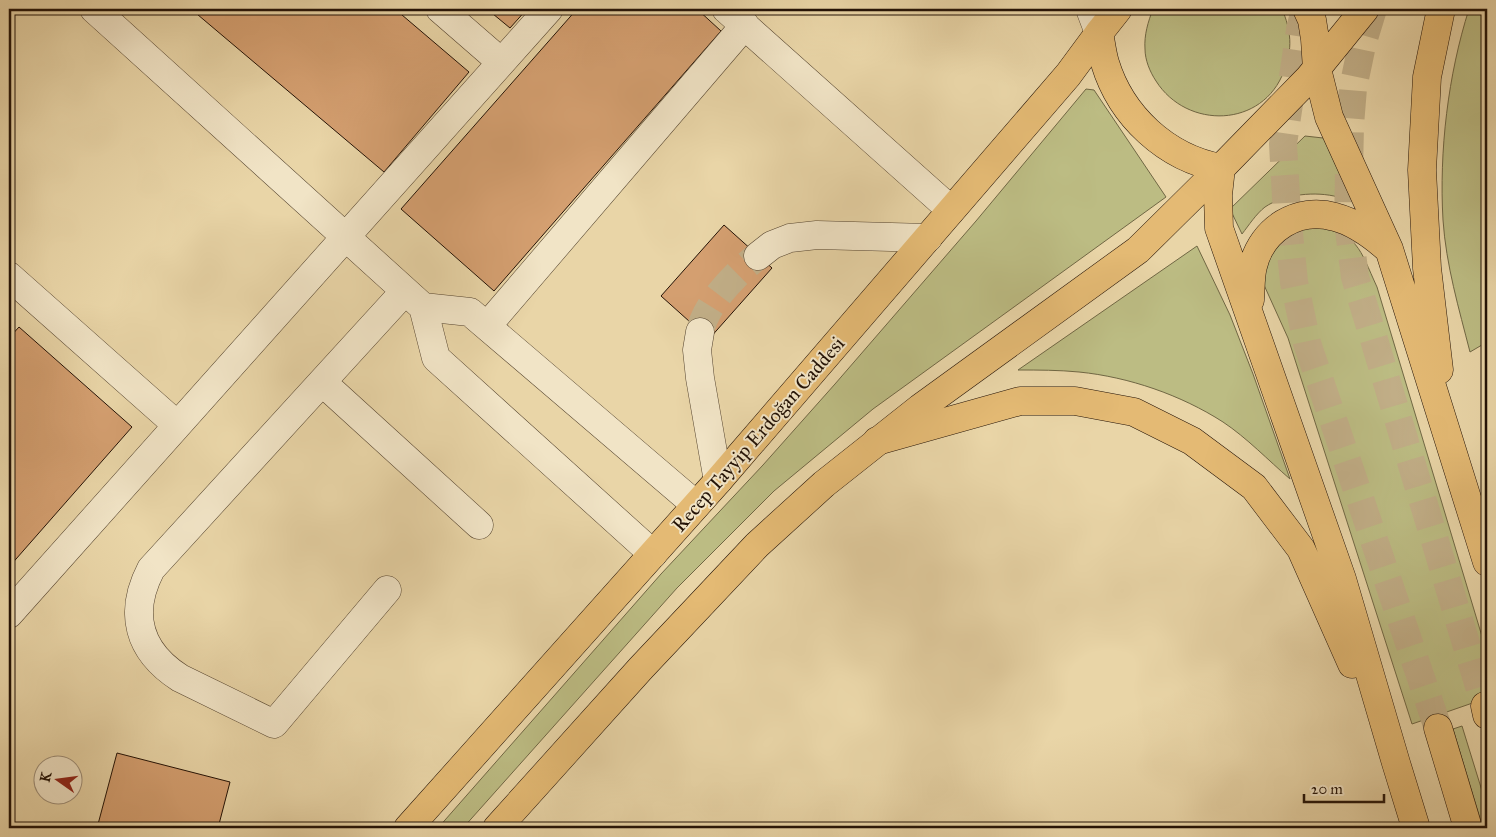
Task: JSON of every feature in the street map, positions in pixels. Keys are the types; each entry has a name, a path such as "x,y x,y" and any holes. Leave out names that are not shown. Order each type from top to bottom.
{"main road":[{"name":"Recep Tayyip Erdoğan Caddesi","path":"408,828 718,481 1068,75 1095,21 1118,9"},
{"path":"1307,9 1312,20 1317,69 1329,117 1388,249 1487,562"},
{"path":"497,828 641,668 756,545 824,484 877,441 1138,250 1317,69 1365,9"},
{"path":"1441,9 1427,77 1422,170 1428,268 1447,433"},
{"path":"1095,21 1105,62 1114,87 1140,123 1156,139 1179,154 1221,168"},
{"path":"1221,168 1218,195 1219,228 1342,579 1416,828"},
{"path":"1249,310 1252,267 1259,248 1269,234 1281,224 1300,215 1320,214 1335,216 1362,229 1388,249"},
{"path":"877,441 1020,401 1075,401 1134,412 1192,441 1254,487 1301,549 1396,763"},
{"path":"1438,728 1468,828"}],"street":[{"path":"94,9 414,299 436,358 653,554"},
{"path":"440,9 501,62"},
{"path":"9,614 549,9"},
{"path":"486,326 735,17 951,210"},
{"path":"758,256 772,246 790,238 817,235 928,238"},
{"path":"9,276 177,425"},
{"path":"414,299 470,312 696,505"},
{"path":"387,590 274,724 180,678 168,670 149,649 143,636 139,619 139,602 143,585 151,569 322,382 414,299"},
{"path":"700,332 697,350 700,378 718,481"},
{"path":"322,382 479,525"}],"green space":[{"path":"1153,9 1282,9 1289,32 1290,47 1287,63 1274,90 1260,104 1242,112 1224,116 1205,114 1186,108 1170,97 1156,81 1148,66 1145,53 1145,39"},
{"path":"1469,9 1487,9 1487,342 1470,352 1447,254 1442,194 1444,140 1450,87"},
{"path":"1086,89 1094,90 1166,197 873,409 774,491 677,588 463,828 438,828 661,574 763,465 835,384 976,221"},
{"path":"1305,136 1332,139 1346,191 1338,197 1310,194 1281,199 1265,207 1242,234 1230,209"},
{"path":"1313,225 1340,233 1349,238 1361,253 1377,287 1487,653 1487,698 1412,724 1288,338 1264,285 1264,269 1270,255 1286,236"},
{"path":"1197,246 1230,315 1290,479 1232,428 1207,412 1172,396 1135,383 1098,374 1018,370"},
{"path":"1462,726 1487,807 1487,828 1483,828 1453,729"}],"building":[{"path":"191,9 395,9 469,72 384,172"},
{"path":"487,9 527,9 510,28"},
{"path":"577,9 697,9 721,31 494,291 401,209"},
{"path":"724,225 772,268 709,339 661,296"},
{"path":"19,327 132,427 9,567 9,338"},
{"path":"117,753 230,782 218,828 97,828"}],"tunnel":[{"path":"1305,9 1300,30 1283,144 1287,214 1294,282 1307,343 1438,728"},
{"path":"1373,9 1362,45 1353,88 1350,125 1348,222 1355,277 1485,706"},
{"path":"700,332 703,321 715,300 732,280 758,256"}]}
